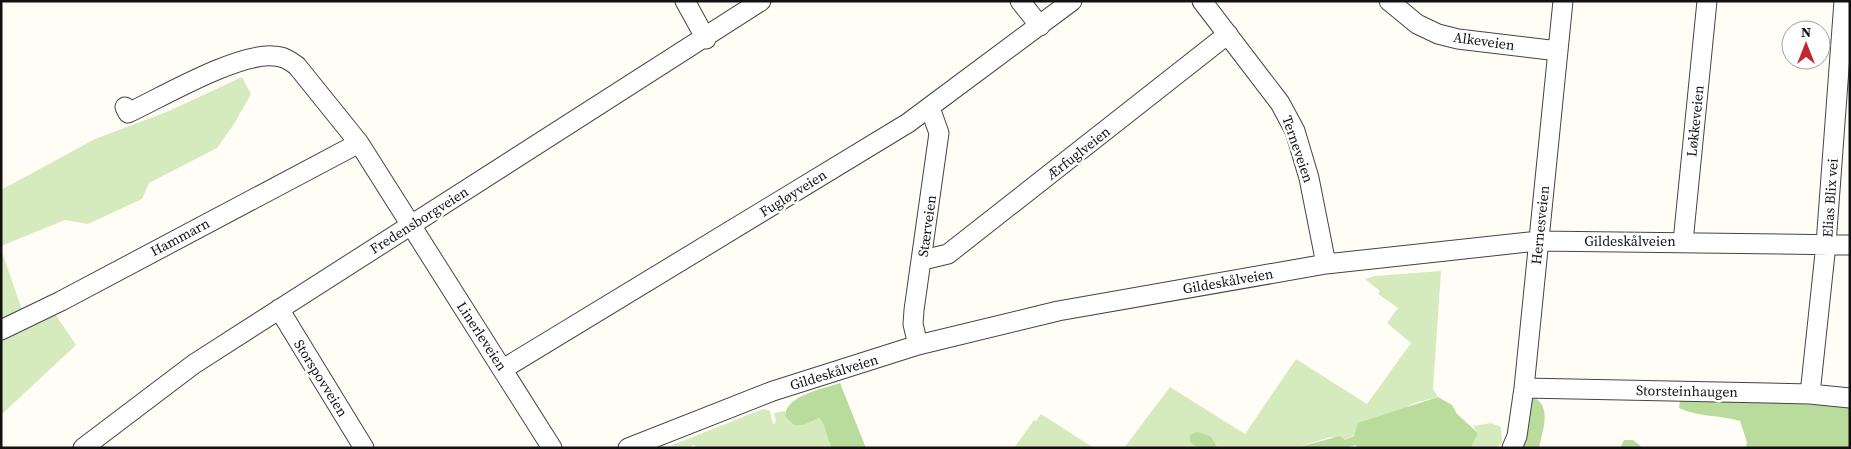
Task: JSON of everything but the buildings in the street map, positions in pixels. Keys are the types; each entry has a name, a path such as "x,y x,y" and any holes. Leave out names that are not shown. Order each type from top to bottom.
{"street":[{"path":"685,1 706,38"},
{"name":"Fredensborgveien","path":"83,448 194,364 706,38 761,1"},
{"path":"1020,1 1040,26"},
{"name":"Fugløyveien","path":"503,369 908,124 1072,1"},
{"name":"Terneveien","path":"1202,1 1280,103 1295,131 1309,178 1326,264"},
{"name":"Alkeveien","path":"1389,1 1417,24 1438,34 1458,39 1558,51"},
{"name":"Hernesveien","path":"1512,448 1518,436 1524,388 1564,1"},
{"name":"Løkkeveien","path":"1683,242 1707,1"},
{"name":"Elias Blix vei","path":"1810,394 1826,244 1844,1"},
{"name":"Ærfuglveien","path":"923,260 948,254 1228,34"},
{"path":"125,107 128,113 248,58 273,56 288,59 297,66 359,143 411,225"},
{"name":"Stærveien","path":"918,345 913,324 914,310 923,260 940,133 930,108"},
{"name":"Hammarn","path":"1,330 61,301 359,143"},
{"name":"Linerleveien","path":"411,225 552,448"},
{"name":"Gildeskålveien","path":"628,448 773,391 918,345 1058,311 1326,264 1538,241 1850,244"},
{"name":"Storspovveien","path":"279,309 364,448"},
{"name":"Storsteinhaugen","path":"1524,388 1810,394 1850,398"}],"green space":[{"path":"242,77 251,94 234,124 217,148 149,183 142,199 88,224 65,220 1,246 1,190 95,139 169,111"},
{"path":"1,249 21,307 31,315 51,308 76,345 1,415"},
{"path":"1441,271 1433,389 1438,397 1414,403 1345,440 1330,437 1295,448 1218,448 1216,444 1190,442 1198,448 1124,448 1170,387 1245,434 1296,359 1367,404 1411,343 1387,323 1398,308 1378,294 1380,291 1365,279 1375,276"},
{"path":"840,383 866,448 831,448 823,423 819,418 803,425 794,425 785,416 787,409 798,398"},
{"path":"1438,397 1452,405 1457,414 1478,433 1471,448 1358,448 1355,445 1346,448 1295,448 1340,436 1345,440 1354,436 1358,423"},
{"path":"1535,398 1540,402 1545,414 1539,448 1520,448 1527,402"},
{"path":"1686,398 1850,408 1850,448 1746,448 1747,442 1740,421 1694,413 1679,408 1680,401"},
{"path":"763,409 770,411 773,425 776,421 774,413 785,411 785,416 806,423 819,418 823,423 831,448 697,448 694,445 686,448 665,448"},
{"path":"1041,414 1094,448 1014,448 1034,420 1036,421"},
{"path":"1491,423 1501,427 1502,443 1495,448 1471,448 1478,433 1473,426"},
{"path":"1197,432 1210,436 1218,448 1198,448 1190,442 1190,435"},
{"path":"1624,440 1633,440 1643,448 1620,448"}]}
